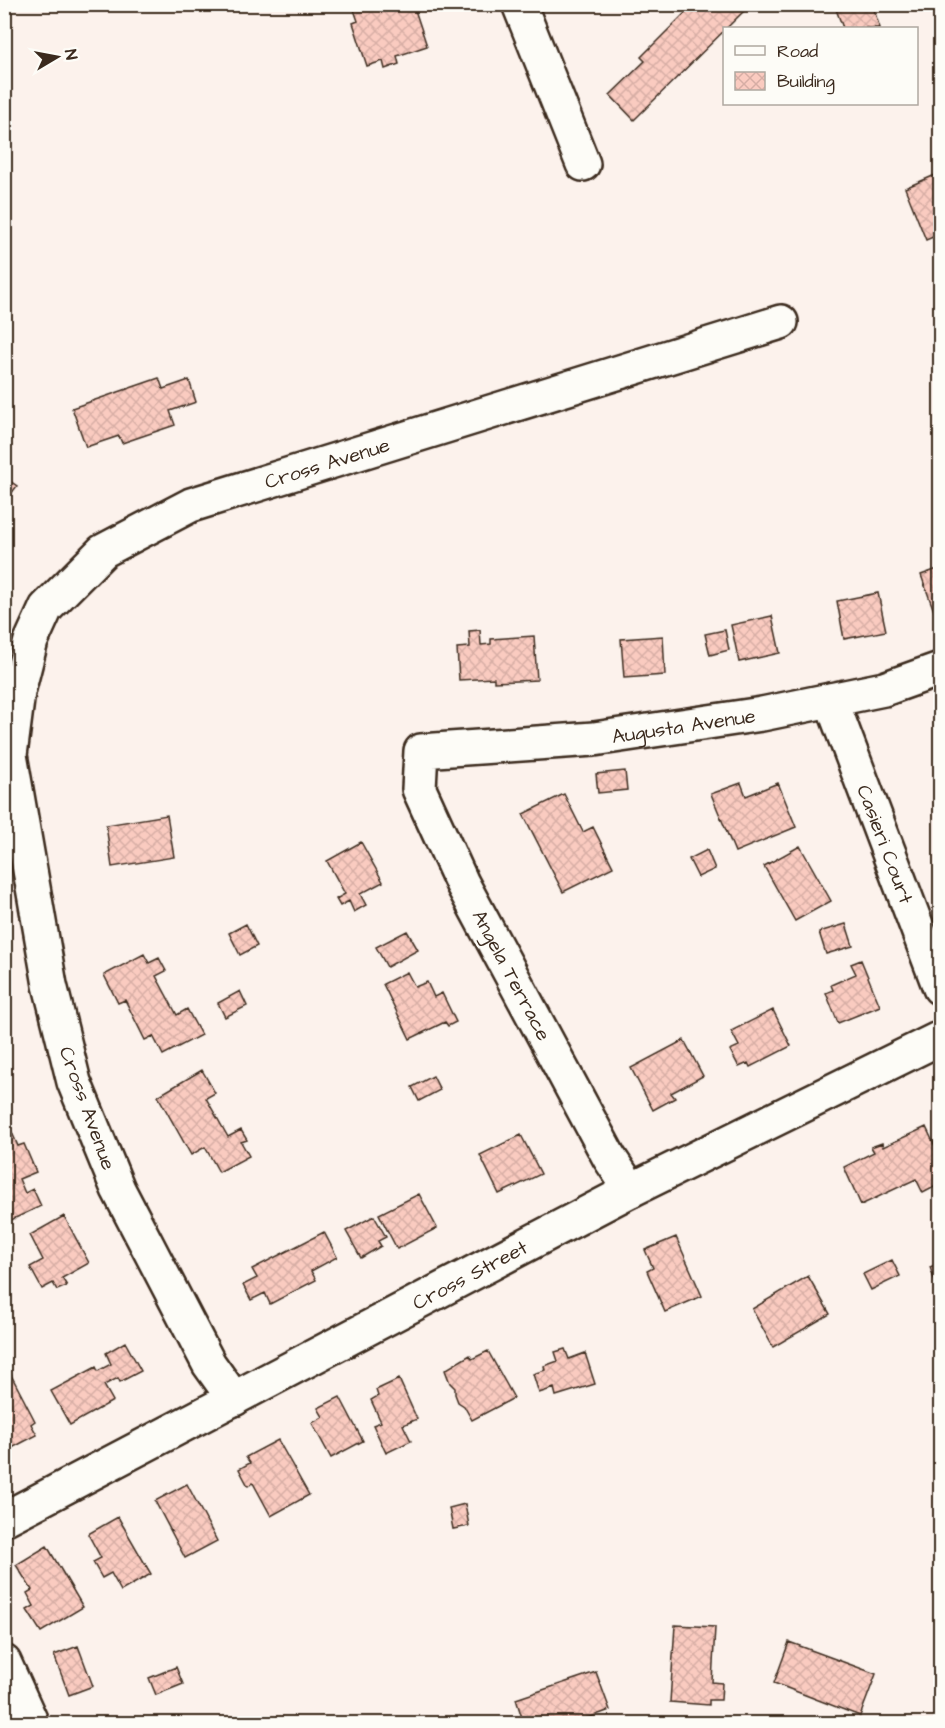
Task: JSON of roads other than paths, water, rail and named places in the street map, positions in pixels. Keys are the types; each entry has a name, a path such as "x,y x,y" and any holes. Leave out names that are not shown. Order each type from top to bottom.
{"street":[{"path":"519,4 583,164"},
{"name":"Cross Avenue","path":"234,1399 209,1364 118,1189 74,1082 50,985 7,755 18,692 31,641 45,608 103,551 191,505 781,322"},
{"name":"Augusta Avenue","path":"421,751 594,739 762,714 884,688 940,669"},
{"name":"Casieri Court","path":"831,700 940,988"},
{"name":"Angela Terrace","path":"421,751 419,789 462,883 609,1157 631,1190"},
{"name":"Cross Street","path":"4,1519 631,1190 940,1038"},
{"path":"4,1662 32,1724"}]}
